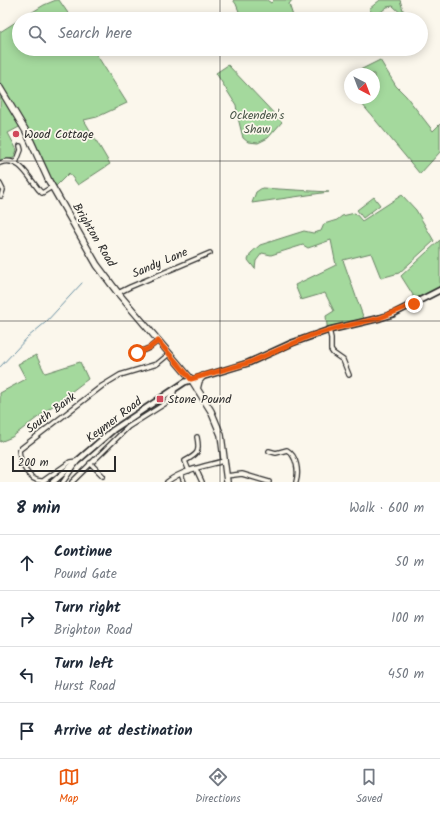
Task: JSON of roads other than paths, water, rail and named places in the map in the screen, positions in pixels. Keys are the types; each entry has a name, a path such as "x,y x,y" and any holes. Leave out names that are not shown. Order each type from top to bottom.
{"main road":[{"name":"Brighton Road","path":"0,88 27,133 52,187 97,265 118,293 191,379 212,411 221,435 227,479"},
{"name":"Keymer Road","path":"53,482 113,430 191,379 248,363 292,343 329,330 393,314 440,290"},
{"path":"197,389 203,376"}],"street":[{"path":"16,163 22,150 20,146"},
{"path":"0,163 5,161 19,164 42,193 52,187"},
{"path":"0,184 3,190 0,196"},
{"name":"Sandy Lane","path":"118,293 130,286 210,253"},
{"path":"329,330 331,350 343,360 349,374"},
{"path":"137,353 149,348 158,341"},
{"name":"South Bank","path":"78,461 70,462 43,481 38,482 29,476 20,458 19,450 102,386 120,375 157,364 169,354"},
{"path":"72,482 128,426 166,403 174,392 174,389"},
{"path":"189,471 185,460 198,452 199,448 197,437"},
{"path":"269,451 276,453 287,450 292,454 298,472 296,482"},
{"path":"167,482 181,474 224,460"},
{"path":"63,482 78,461"},
{"path":"90,463 103,476"},
{"path":"196,469 202,482"},
{"path":"181,474 184,482"},
{"path":"227,479 237,474 242,474 269,482"}],"waterway":[{"path":"0,367 28,337 46,322 82,283"}],"place":[{"name":"Wood Cottage","path":"16,134"},
{"name":"Stone Pound","path":"160,399"}],"park label":[{"name":"Ockenden's Shaw","path":"257,122"}]}
